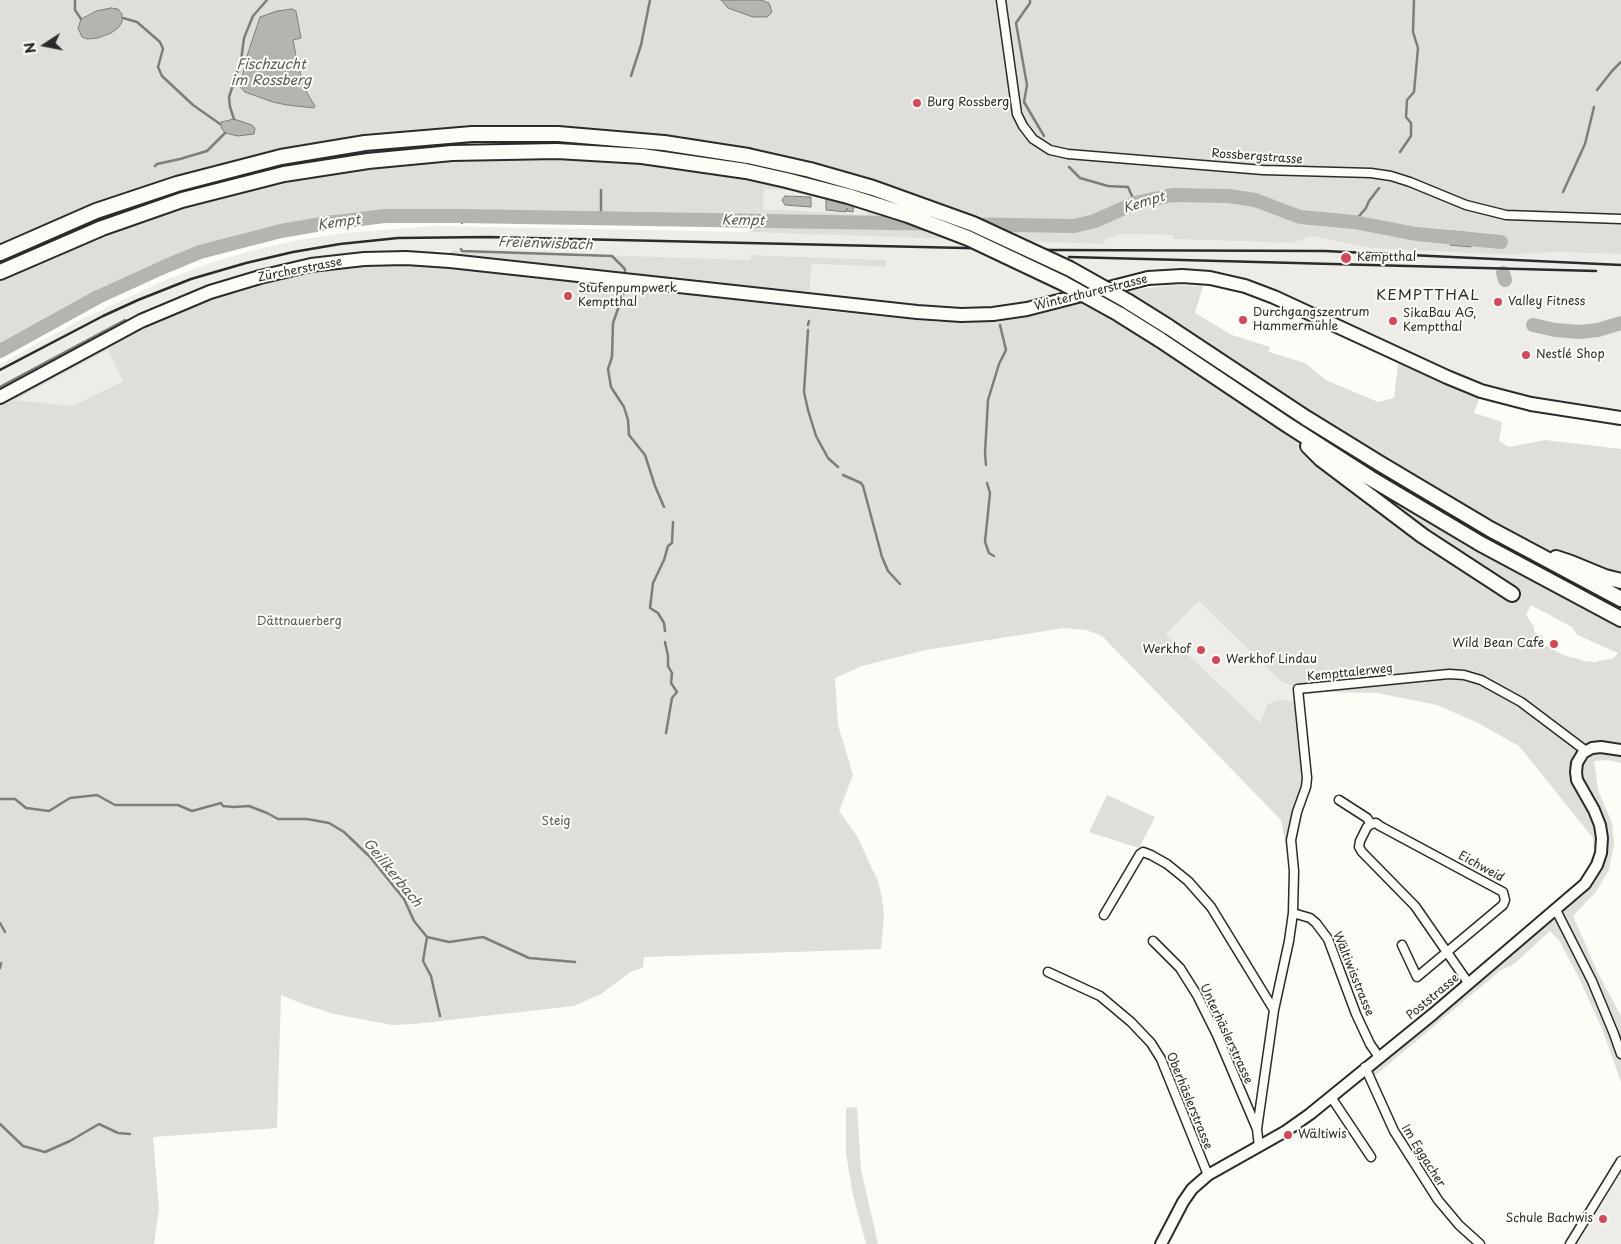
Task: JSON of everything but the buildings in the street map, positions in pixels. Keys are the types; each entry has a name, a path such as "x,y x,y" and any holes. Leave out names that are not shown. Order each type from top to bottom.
{"highway":[{"path":"0,253 96,211 177,184 281,157 365,143 458,135 551,134 650,142 748,156 810,170 872,188 967,222 1019,244 1070,269 1167,326 1335,436 1423,490 1527,550 1621,599"},
{"path":"0,272 102,228 182,200 277,176 368,161 459,152 564,151 642,156 746,171 800,183 908,215 961,235 1064,282 1160,338 1355,469 1451,527 1556,586 1621,619"},
{"path":"1286,424 1321,459 1394,515 1453,557 1512,594"},
{"path":"1527,550 1571,563 1605,577 1621,580"}],"main road":[{"name":"Zürcherstrasse","path":"0,397 113,335 170,308 244,281 312,266 369,258 416,258 626,280"},
{"name":"Winterthurerstrasse","path":"626,280 917,312 974,314 1026,309 1148,278 1182,276 1210,278 1245,286 1274,297 1481,391 1531,404 1621,418"}],"street":[{"name":"Rossbergstrasse","path":"1001,0 1017,114 1022,126 1033,139 1050,150 1068,154 1263,170 1371,173 1391,176 1466,206 1501,214 1528,217 1621,219"},
{"name":"Kempttalerweg","path":"1257,1129 1274,1010 1293,913 1292,840 1297,812 1307,778 1298,689 1449,674 1464,675 1481,680 1521,702 1586,751"},
{"path":"1586,751 1602,747 1621,750"},
{"name":"Poststrasse","path":"1161,1244 1183,1202 1192,1189 1208,1175 1288,1130 1331,1097 1469,984 1589,880 1598,866 1602,838 1600,825 1579,783 1576,772 1578,760 1586,751"},
{"name":"Eichweid","path":"1339,800 1367,818 1371,824 1376,823 1503,892 1505,900 1503,905 1417,977 1402,945"},
{"path":"1371,824 1367,827 1360,841 1359,848 1416,906 1469,984"},
{"path":"1104,915 1137,858 1142,852 1151,855 1167,864 1188,881 1211,907 1274,1010"},
{"path":"1556,910 1592,981 1621,1054"},
{"name":"Wältiwisstrasse","path":"1293,913 1310,918 1328,939 1356,1014 1370,1044 1379,1057"},
{"name":"Unterhäslerstrasse","path":"1153,942 1180,968 1198,995 1257,1129 1259,1147"},
{"name":"Oberhäslerstrasse","path":"1048,972 1100,996 1136,1027 1156,1049 1208,1175"},
{"name":"Im Eggacher","path":"1366,1068 1394,1131 1438,1200 1459,1225 1480,1244"},
{"path":"1331,1097 1371,1157"},
{"path":"1570,1244 1621,1161"}],"shaded area":[{"path":"764,189 868,195 867,216 763,209","holes":["785,196 811,197 811,206 785,205 782,200"]},
{"path":"435,226 851,234 1103,244 1104,239 1121,234 1174,235 1174,239 1293,243 1312,236 1369,248 1506,255 1554,252 1621,254 1621,418 1519,402 1302,310 1273,289 1229,274 1213,271 1178,269 1142,272 1028,301 975,308 974,314 809,300 812,264 885,267 886,260 751,255 751,260 463,250 436,251 435,254 378,252 349,255 217,284 164,303 139,315 0,391 0,364 84,318 168,279 210,263 254,250 299,240 344,233"},
{"path":"108,350 124,380 73,406 14,400"},
{"path":"1199,601 1280,681 1298,689 1300,702 1260,724 1166,634"},
{"name":"Schule Bachwis","path":"1617,1170 1621,1173 1621,1244 1570,1244"}],"green space":[{"path":"0,0 1621,0 1621,254 1554,252 1506,255 1369,248 1312,236 1293,243 1173,239 1173,235 1121,234 1105,239 1104,244 749,232 751,216 604,221 389,221 320,228 244,247 205,247 164,262 105,289 0,347","holes":["292,9 296,11 301,38 293,40 298,66 307,93 315,106 314,108 273,102 245,92 240,85 246,59 283,10","96,11 121,11 123,16 122,22 111,33 98,38 87,39 78,25 86,15","231,119 252,125 255,131 254,134 225,133 220,126 222,121","764,189 868,195 867,215 763,209"]},
{"name":"Dättnauerberg","path":"451,251 751,260 751,255 886,260 886,267 812,264 808,309 937,322 997,322 1031,316 1132,290 1173,285 1203,286 1195,313 1232,335 1270,347 1269,352 1305,363 1326,380 1378,402 1394,398 1399,355 1503,398 1501,405 1479,398 1474,413 1502,422 1499,441 1509,447 1545,440 1621,449 1621,763 1608,760 1594,761 1598,790 1612,823 1614,844 1609,870 1595,893 1573,916 1597,971 1621,1016 1621,1082 1603,1031 1579,978 1559,940 1550,931 1514,964 1501,970 1371,1079 1365,1067 1577,892 1573,888 1583,876 1594,854 1593,838 1519,746 1478,723 1437,705 1377,693 1326,692 1299,695 1298,689 1280,681 1199,601 1166,634 1260,723 1268,704 1278,700 1300,702 1307,778 1292,852 1286,846 1281,820 1102,636 1086,630 1064,628 926,650 862,666 835,678 838,725 853,775 839,811 857,836 878,881 884,915 881,949 644,957 643,968 632,971 601,994 574,1006 414,1024 392,1025 334,1014 281,995 277,1128 153,1137 159,1209 154,1244 0,1244 0,397 141,321 301,268 450,260","holes":["108,350 123,381 73,406 15,400","1531,605 1572,627 1577,635 1618,653 1614,658 1595,662 1563,655 1542,643 1543,636 1534,632 1534,627 1526,615"]},
{"path":"1107,795 1155,817 1139,848 1089,832"},
{"path":"857,1107 861,1169 878,1244 866,1244 853,1195 846,1154 846,1108"}],"water":[{"path":"721,0 761,0 769,3 772,12 767,17 753,17 728,8"},
{"path":"111,8 118,9 122,14 122,22 118,28 98,38 87,39 82,37 78,28 81,19 96,11"},
{"name":"Fischzucht im Rossberg","path":"292,9 296,11 301,38 293,40 298,66 307,93 315,106 314,108 273,102 245,92 240,87 246,59 260,17 277,11"},
{"path":"234,119 252,125 255,128 254,134 238,136 225,133 221,127 221,122"},
{"path":"785,196 811,197 811,207 785,205 782,200"},
{"path":"826,199 854,201 853,212 847,211 847,208 846,212 826,210"},
{"path":"1452,231 1473,233 1471,247 1450,245"}],"waterway":[{"path":"75,0 75,10 81,19"},
{"path":"234,119 229,97 241,61 244,38 253,16 267,0"},
{"path":"631,76 641,45 650,0"},
{"path":"1030,0 1030,3 1016,23 1027,85 1024,102 1044,136"},
{"path":"1400,152 1411,136 1411,123 1406,117 1407,100 1414,92 1418,48 1413,32 1414,0"},
{"path":"123,18 137,22 160,42 163,49 158,67 162,76 193,105 220,124"},
{"path":"1597,90 1621,62"},
{"path":"1563,192 1585,144 1594,107"},
{"path":"155,166 207,151 225,133"},
{"path":"1069,167 1080,178 1108,186 1128,187 1135,203"},
{"path":"1354,222 1379,188"},
{"path":"601,190 601,219"},
{"name":"Kempt","path":"0,351 98,297 200,252 281,231 385,216 1074,226 1095,221 1135,203 1172,195 1229,196 1255,200 1300,217 1354,222 1416,234 1501,242"},
{"name":"Freienwisbach","path":"461,216 462,223"},
{"name":"Freienwisbach","path":"461,249 462,251 612,256 625,269 625,272"},
{"name":"Kempt","path":"1503,273 1505,280"},
{"name":"Freienwisbach","path":"625,289 613,323 612,357 608,369 611,387 624,407 628,420 629,435 645,455 664,507"},
{"path":"0,387 125,320"},
{"path":"808,325 809,321"},
{"name":"Kempt","path":"1533,325 1555,330 1580,332 1598,330 1621,323"},
{"path":"986,465 988,400 999,364 1006,350 1000,325"},
{"path":"808,330 804,392 816,436 828,458 838,467"},
{"path":"843,475 861,483 863,486 882,557 888,571 900,584"},
{"path":"987,483 990,493 985,542 989,553 994,556"},
{"name":"Freienwisbach","path":"665,631 664,623 658,613 650,608 653,583 664,560 668,546 672,543 673,522"},
{"name":"Freienwisbach","path":"665,642 668,666 672,673 671,683 677,692 672,698 666,733"},
{"name":"Geilikerbach","path":"0,799 15,799 26,808 49,811 70,798 97,795 115,805 178,805 192,811 221,803 223,806 249,806 278,819 307,819 329,823 344,832 370,857 404,899 414,921 427,937 423,961 431,976 440,1016"},
{"path":"0,923 5,932"},
{"path":"427,937 449,942 483,937 529,958 575,962"},
{"path":"0,968 1,963"},
{"path":"0,1124 23,1146 45,1152 70,1141 99,1124 118,1133 130,1134"}],"railway":[{"path":"0,370 103,316 191,279 293,252 340,244 398,238 488,237 1051,250 1325,251 1621,265"},
{"path":"1069,257 1596,271"}],"place":[{"name":"Burg Rossberg","path":"917,103"},
{"name":"Kemptthal","path":"1346,258"},
{"name":"Stufenpumpwerk Kemptthal","path":"568,296"},
{"name":"Valley Fitness","path":"1498,302"},
{"name":"Durchgangszentrum Hammermühle","path":"1243,320"},
{"name":"SikaBau AG, Kemptthal","path":"1393,321"},
{"name":"Nestlé Shop","path":"1526,355"},
{"name":"Wild Bean Cafe","path":"1554,644"},
{"name":"Werkhof","path":"1201,650"},
{"name":"Werkhof Lindau","path":"1216,660"},
{"name":"Wältiwis","path":"1288,1135"},
{"name":"Schule Bachwis","path":"1603,1219"}],"district":[{"name":"KEMPTTHAL","path":"1428,296"}],"park label":[{"name":"Steig","path":"556,822"}]}
